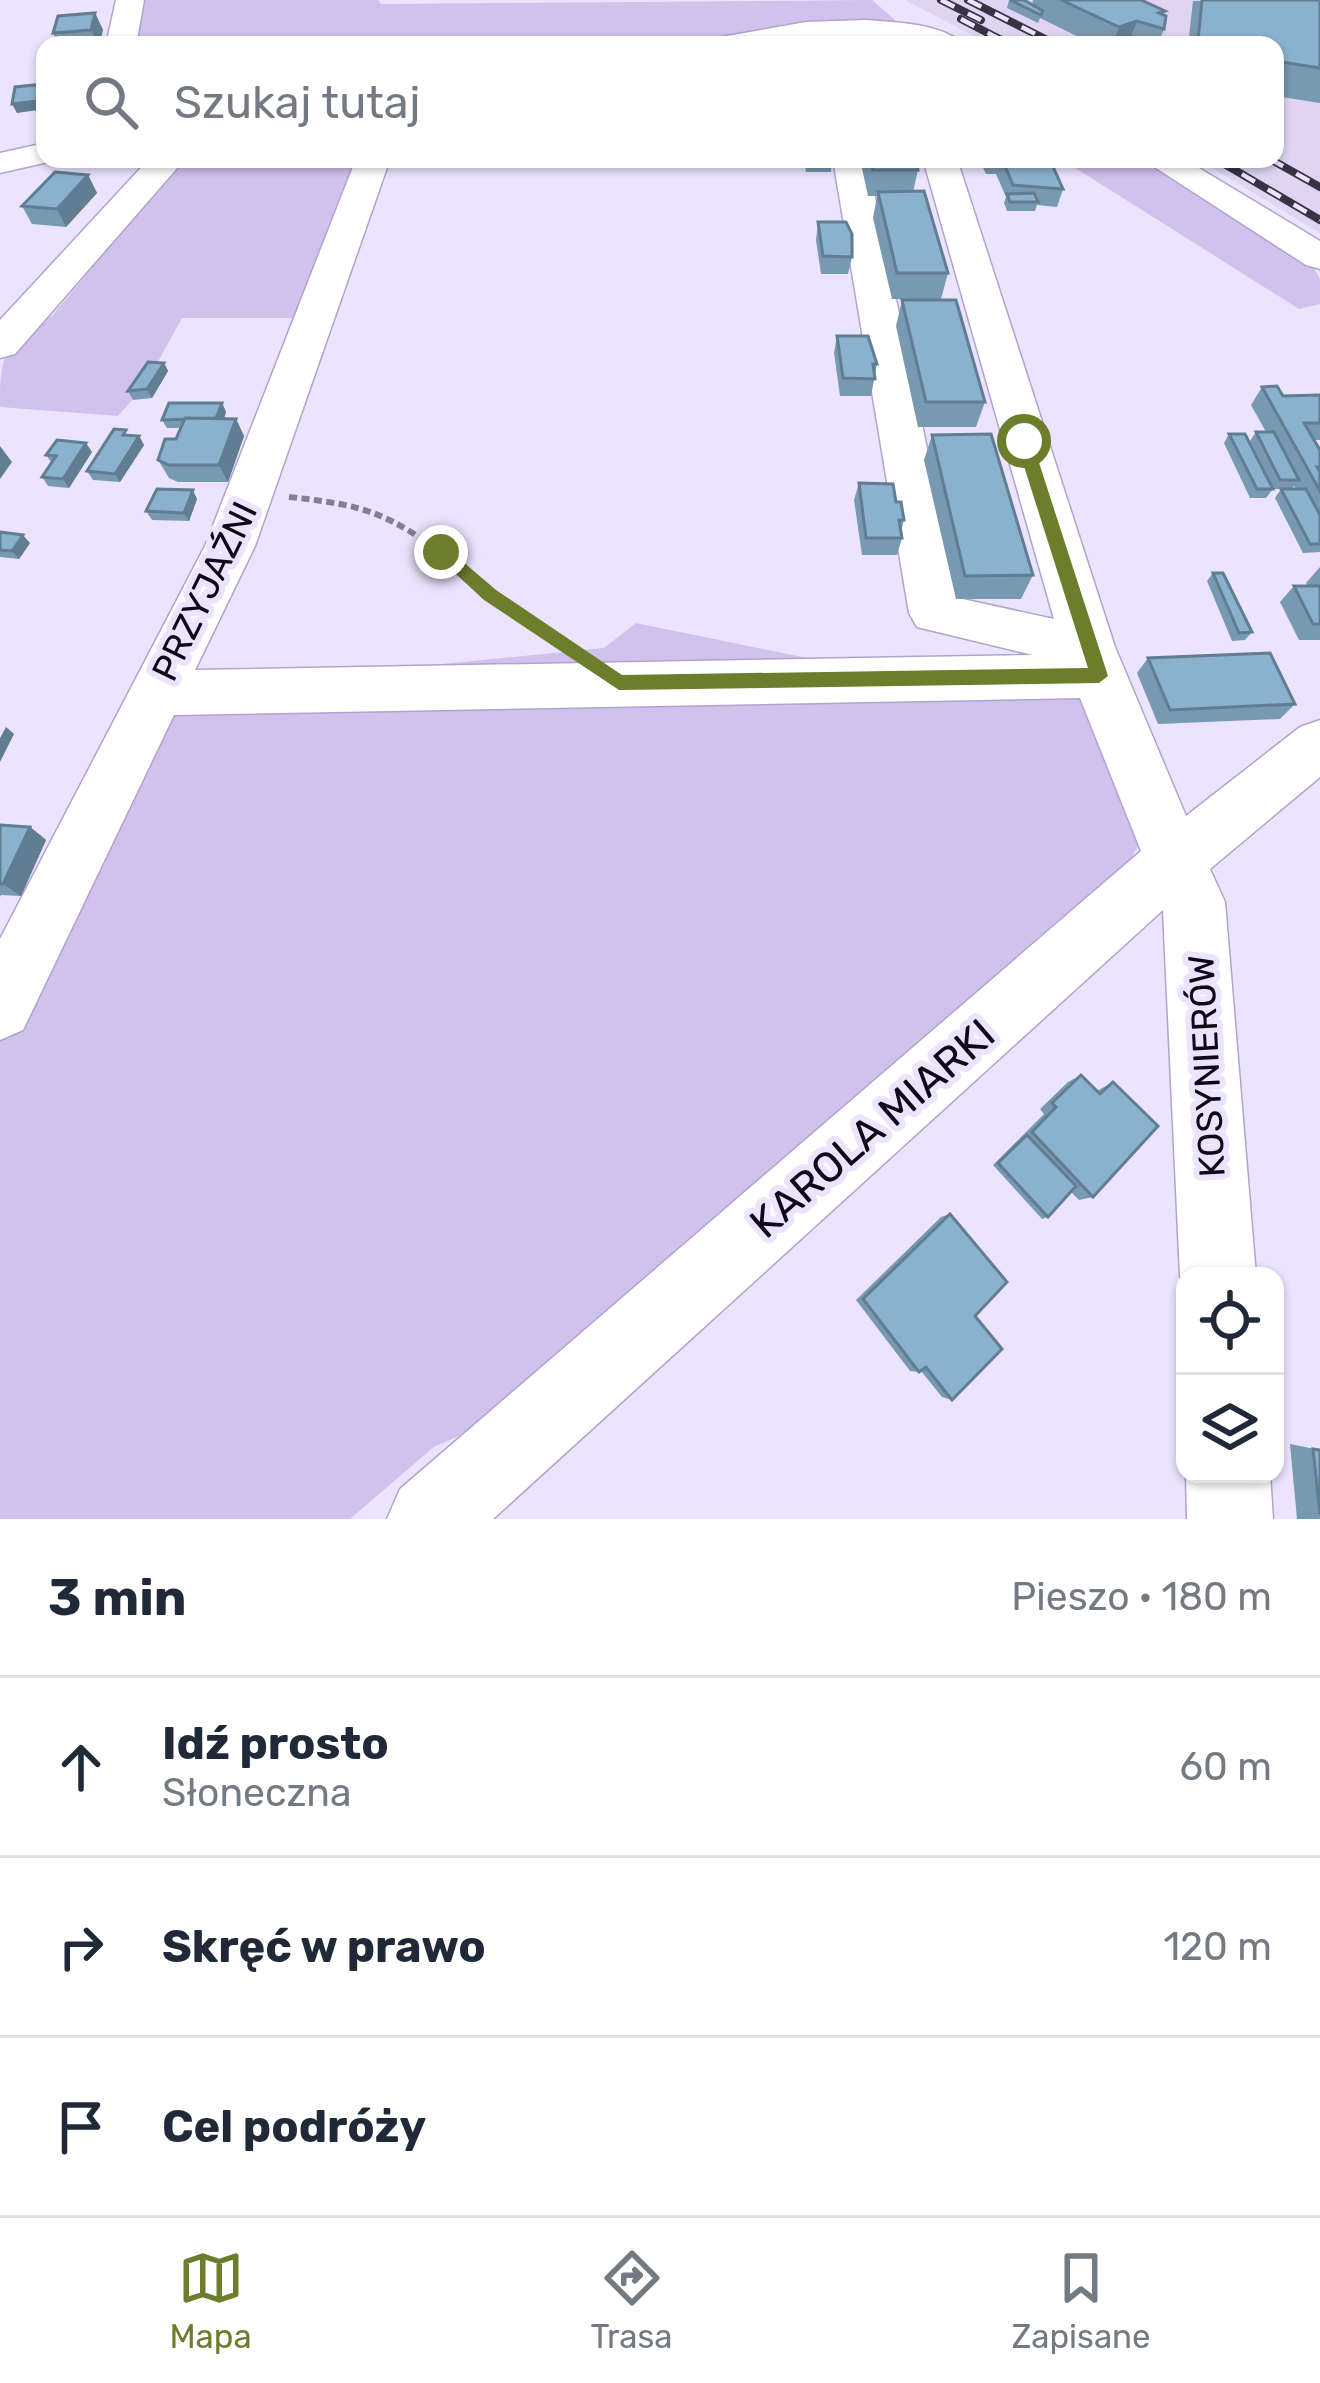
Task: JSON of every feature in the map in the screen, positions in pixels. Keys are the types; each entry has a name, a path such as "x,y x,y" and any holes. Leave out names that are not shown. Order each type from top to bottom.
{"street":[{"path":"123,36 130,0"},
{"path":"779,36 830,28 892,36"},
{"path":"0,164 36,155"},
{"path":"0,345 159,168"},
{"name":"PRZYJAŹNI","path":"0,1007 251,495 370,168"},
{"path":"861,168 908,206 932,312 904,446 934,613 1094,661"},
{"path":"932,312 908,206 934,168"},
{"path":"1174,168 1320,257"},
{"name":"KOSYNIERÓW","path":"932,312 1024,441 1094,661 1198,916 1218,1267"},
{"path":"904,446 1024,441"},
{"path":"155,693 619,683 1094,661"},
{"name":"KAROLA MIARKI","path":"430,1519 1178,858 1320,744"},
{"path":"1228,1483 1230,1519"}],"path":[{"path":"251,495 338,501 392,518 506,606 619,683"}],"shaded area":[{"path":"139,0 378,0 381,4 872,0 894,19 894,25 746,36 132,36"},
{"path":"905,0 1320,0 1320,233 1212,168 1284,168 1284,36 974,36"},
{"path":"175,168 358,168 296,318 182,318 144,387 118,416 0,407 1,374 8,351 24,333 52,316"},
{"path":"1075,168 1154,168 1314,268 1320,279 1320,304 1299,309"},
{"path":"636,623 856,668 1083,663 1140,843 1125,868 474,1430 435,1446 350,1519 0,1519 0,1032 168,711 433,695 442,664 604,648"}],"building":[{"path":"1010,0 1024,0 1043,11 1041,15"},
{"path":"1061,0 1141,0 1165,11 1159,13 1166,16 1164,29 1137,21 1119,27"},
{"path":"1202,0 1320,0 1320,68 1284,62 1284,36 1198,36"},
{"path":"95,13 91,30 53,33 58,16"},
{"path":"36,85 36,101 12,104 15,87"},
{"path":"1006,168 1054,168 1063,189 1013,185"},
{"path":"55,172 88,175 57,209 22,206"},
{"path":"924,191 948,273 897,273 878,192"},
{"path":"1034,193 1038,202 1010,202 1007,194"},
{"path":"818,222 846,222 852,234 852,257 823,256"},
{"path":"902,300 956,300 985,402 926,402"},
{"path":"837,336 868,336 877,364 873,364 875,379 843,378"},
{"path":"148,362 164,363 147,389 128,391"},
{"path":"1277,386 1283,396 1320,395 1320,423 1304,423 1320,450 1320,491 1262,387"},
{"path":"169,403 222,403 216,418 162,420"},
{"path":"185,418 236,419 219,465 169,465 158,460 165,439 176,439"},
{"path":"114,429 139,436 115,474 87,471"},
{"path":"1256,432 1274,432 1299,480 1280,480"},
{"path":"991,434 1033,575 965,576 932,435"},
{"path":"1229,434 1245,434 1273,489 1257,489"},
{"path":"57,440 86,443 63,479 42,477 56,456 46,455"},
{"path":"859,483 893,484 904,520 899,520 902,538 866,538"},
{"path":"157,489 193,490 184,513 146,511"},
{"path":"1281,489 1306,489 1320,515 1320,544 1310,544"},
{"path":"0,532 23,535 12,551 0,550"},
{"path":"1213,573 1223,573 1252,632 1239,633"},
{"path":"1294,586 1320,586 1320,624 1313,624"},
{"path":"1270,653 1295,704 1170,710 1148,658"},
{"path":"0,825 30,827 3,884 0,884"},
{"path":"1081,1075 1100,1094 1113,1082 1158,1126 1093,1197 1032,1132 1056,1107 1052,1103"},
{"path":"1027,1135 1076,1186 1048,1217 998,1163"},
{"path":"950,1214 1007,1282 975,1316 1002,1349 952,1400 926,1367 919,1372 863,1299"},
{"path":"1313,1449 1320,1450 1320,1514"}],"railway":[{"path":"941,0 981,20"},
{"path":"968,0 1039,36"},
{"path":"961,19 994,36"},
{"path":"1284,167 1320,187"},
{"path":"1231,168 1320,220"}],"route":[{"path":"441,552 490,595 619,683 1099,676 1024,441"}]}
